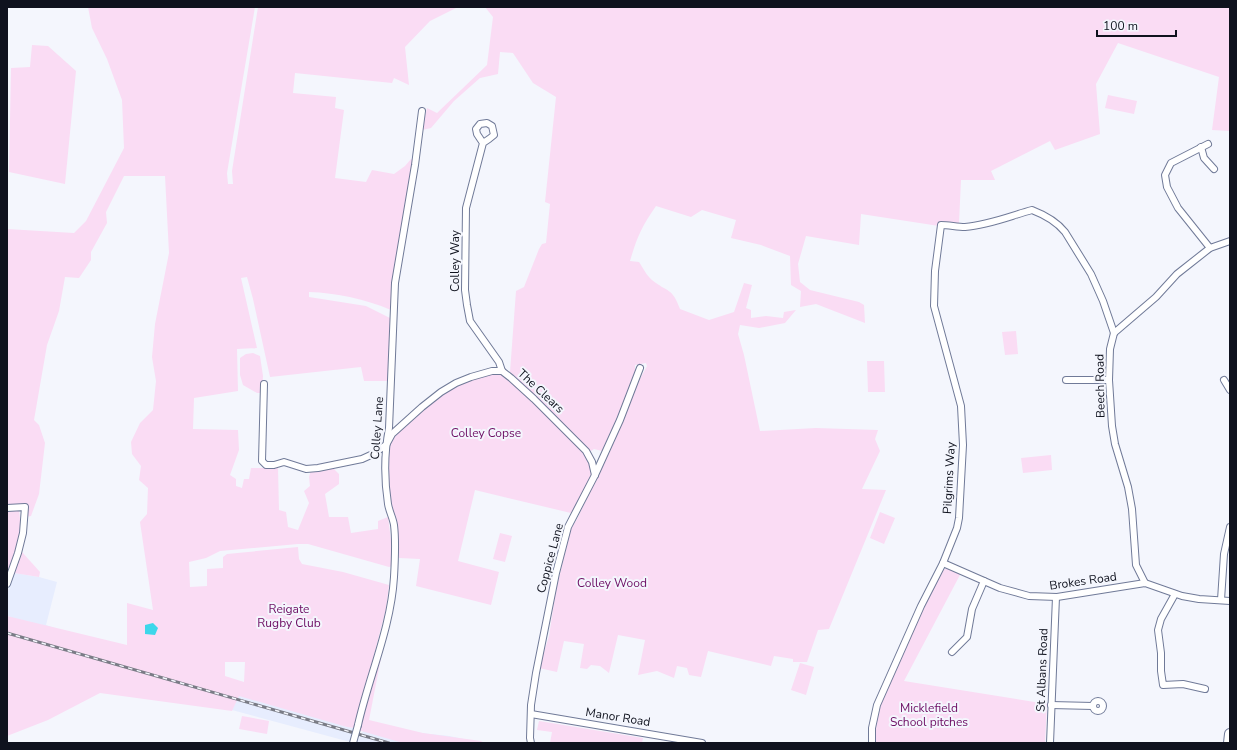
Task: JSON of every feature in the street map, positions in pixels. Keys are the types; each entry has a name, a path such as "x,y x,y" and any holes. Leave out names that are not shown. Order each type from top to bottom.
{"main road":[{"path":"1229,743 1230,734"}],"street":[{"name":"Colley Lane","path":"353,743 390,609 394,578 394,524 389,506 385,469 386,445 389,428 395,283 415,165 422,111"},
{"name":"Colley Way","path":"483,143 466,208 465,290 470,321 499,362 502,371"},
{"path":"1208,144 1171,163 1165,175 1167,187 1178,208 1210,248"},
{"path":"1201,147 1204,158 1214,169"},
{"name":"Pilgrims Way","path":"872,743 872,728 876,705 920,606 942,563 957,528 959,518 963,445 961,406 934,306 940,224 964,227 1010,217 1032,210 1040,213 1061,227 1091,274 1114,333"},
{"path":"1114,333 1156,297 1177,274 1210,248 1230,241"},
{"name":"Beech Road","path":"1114,333 1110,349 1109,380 1112,426 1115,444 1128,487 1132,509 1136,564 1145,583"},
{"name":"Coppice Lane","path":"531,743 532,697 540,646 562,546 568,527 595,475 620,420 640,368"},
{"name":"The Clears","path":"264,384 262,461 266,465 274,465 284,462 306,468 329,466 362,459 373,454 386,445 392,434 441,392 456,383 471,377 492,371 502,371 512,378 586,451 592,462 595,475"},
{"path":"1066,380 1109,380"},
{"path":"1224,380 1230,390"},
{"path":"7,508 25,507 23,533 18,553 7,584"},
{"path":"1221,600 1224,554 1230,527"},
{"name":"Brokes Road","path":"942,563 984,581 1016,593 1029,596 1056,597 1145,583 1175,594 1200,599 1230,601"},
{"path":"952,652 967,637 972,609 984,581"},
{"path":"1175,594 1164,613 1158,630 1163,685 1183,684 1205,689"},
{"name":"St Albans Road","path":"1050,743 1056,597"},
{"path":"1051,705 1093,706"},
{"name":"Manor Road","path":"531,714 702,743"}],"shaded area":[{"path":"14,573 39,577 57,582 46,625 347,727 354,728 350,742 7,649 7,623 10,616 7,616 7,596"},
{"path":"365,727 449,736 484,743 357,743"}],"green space":[{"name":"Reigate Rugby Club","path":"88,7 255,7 227,173 228,184 233,184 232,171 258,7 458,7 430,21 405,47 409,85 394,78 392,83 295,73 293,93 336,97 335,108 344,110 335,178 366,182 372,170 394,174 405,166 411,159 414,160 392,289 391,310 351,297 309,292 309,297 366,306 390,318 388,381 364,381 361,367 270,377 247,277 241,278 257,348 237,349 238,391 194,398 193,429 238,430 239,450 230,475 236,479 236,486 242,488 244,479 249,479 251,468 278,468 279,510 286,512 288,527 298,530 309,503 304,491 310,486 309,477 311,470 333,468 339,474 339,484 325,494 329,517 348,517 351,533 378,529 378,521 388,517 392,548 392,566 389,567 308,544 220,551 206,558 189,562 190,587 207,586 207,569 223,568 223,557 227,554 298,547 299,559 302,564 343,572 389,585 386,609 374,655 381,658 369,720 423,733 481,741 484,743 403,743 358,730 360,723 355,722 354,728 347,727 239,696 232,711 100,693 48,720 7,736 7,616 127,645 127,603 153,610 140,522 147,514 148,488 139,480 141,466 132,454 131,442 140,423 153,410 156,381 152,357 155,324 169,253 165,176 124,176 106,212 107,223 91,252 91,260 79,278 65,277 59,311 47,345 34,420 39,425 45,443 39,494 31,516 26,517 26,504 7,505 7,229 74,233 86,221 124,148 122,100 107,59 92,28","holes":["225,662 245,662 244,682 225,676"]},
{"name":"Colley Wood","path":"485,7 1230,7 1230,131 1212,130 1219,77 1118,43 1096,84 1100,134 1055,150 1050,141 991,171 995,180 961,180 959,223 952,228 861,214 859,245 806,236 798,264 800,282 810,290 859,302 864,305 865,323 816,304 800,307 801,291 791,285 790,256 761,245 731,238 736,220 702,210 691,217 656,206 640,232 630,261 639,262 650,278 672,294 680,309 709,320 734,312 744,283 752,285 746,308 751,310 751,318 766,316 783,318 784,312 796,310 785,323 759,328 740,325 738,334 744,355 760,431 816,428 878,430 875,439 880,451 862,489 886,490 829,629 818,630 807,662 793,662 793,659 774,656 771,666 708,651 701,677 689,675 687,668 677,666 674,678 657,671 638,675 645,640 618,635 609,673 600,666 591,665 587,669 580,668 584,644 564,641 557,672 539,668 549,636 556,590 571,529 610,451 634,390 647,366 646,363 635,365 635,374 602,451 594,449 591,451 510,372 516,291 524,287 539,249 542,244 546,243 550,204 545,202 556,97 533,83 513,53 500,52 498,74 480,78 454,101 431,128 422,130 427,108 437,113 487,65 493,17"},
{"path":"32,45 48,46 76,71 65,184 9,172 11,68 30,67"},
{"path":"1108,95 1137,101 1134,114 1105,108"},
{"path":"1016,331 1018,354 1005,355 1002,332"},
{"path":"253,353 260,356 263,376 262,393 257,393 243,385 240,375 240,358 246,354"},
{"path":"867,361 884,361 885,392 868,392"},
{"name":"Colley Copse","path":"502,371 586,451 595,475 575,514 475,490 458,561 499,572 491,605 416,586 420,559 399,558 394,547 385,469 392,434 456,383"},
{"path":"1051,455 1052,470 1023,473 1021,458"},
{"path":"7,510 19,510 20,527 18,542 7,574"},
{"path":"880,512 895,518 884,544 870,538"},
{"path":"500,533 512,536 505,562 493,559"},
{"path":"22,552 40,572 39,577 14,573"},
{"name":"Micklefield School pitches","path":"949,568 961,573 904,681 1047,704 1045,743 875,743 877,716 882,697 942,570"},
{"path":"800,663 814,667 806,695 791,690"},
{"path":"242,716 269,721 267,734 239,729"},
{"path":"539,721 643,738 642,743 550,743 552,732 537,730"}],"water":[{"path":"153,623 158,628 155,635 145,634 145,625"}],"railway":[{"path":"7,633 389,743"}]}
